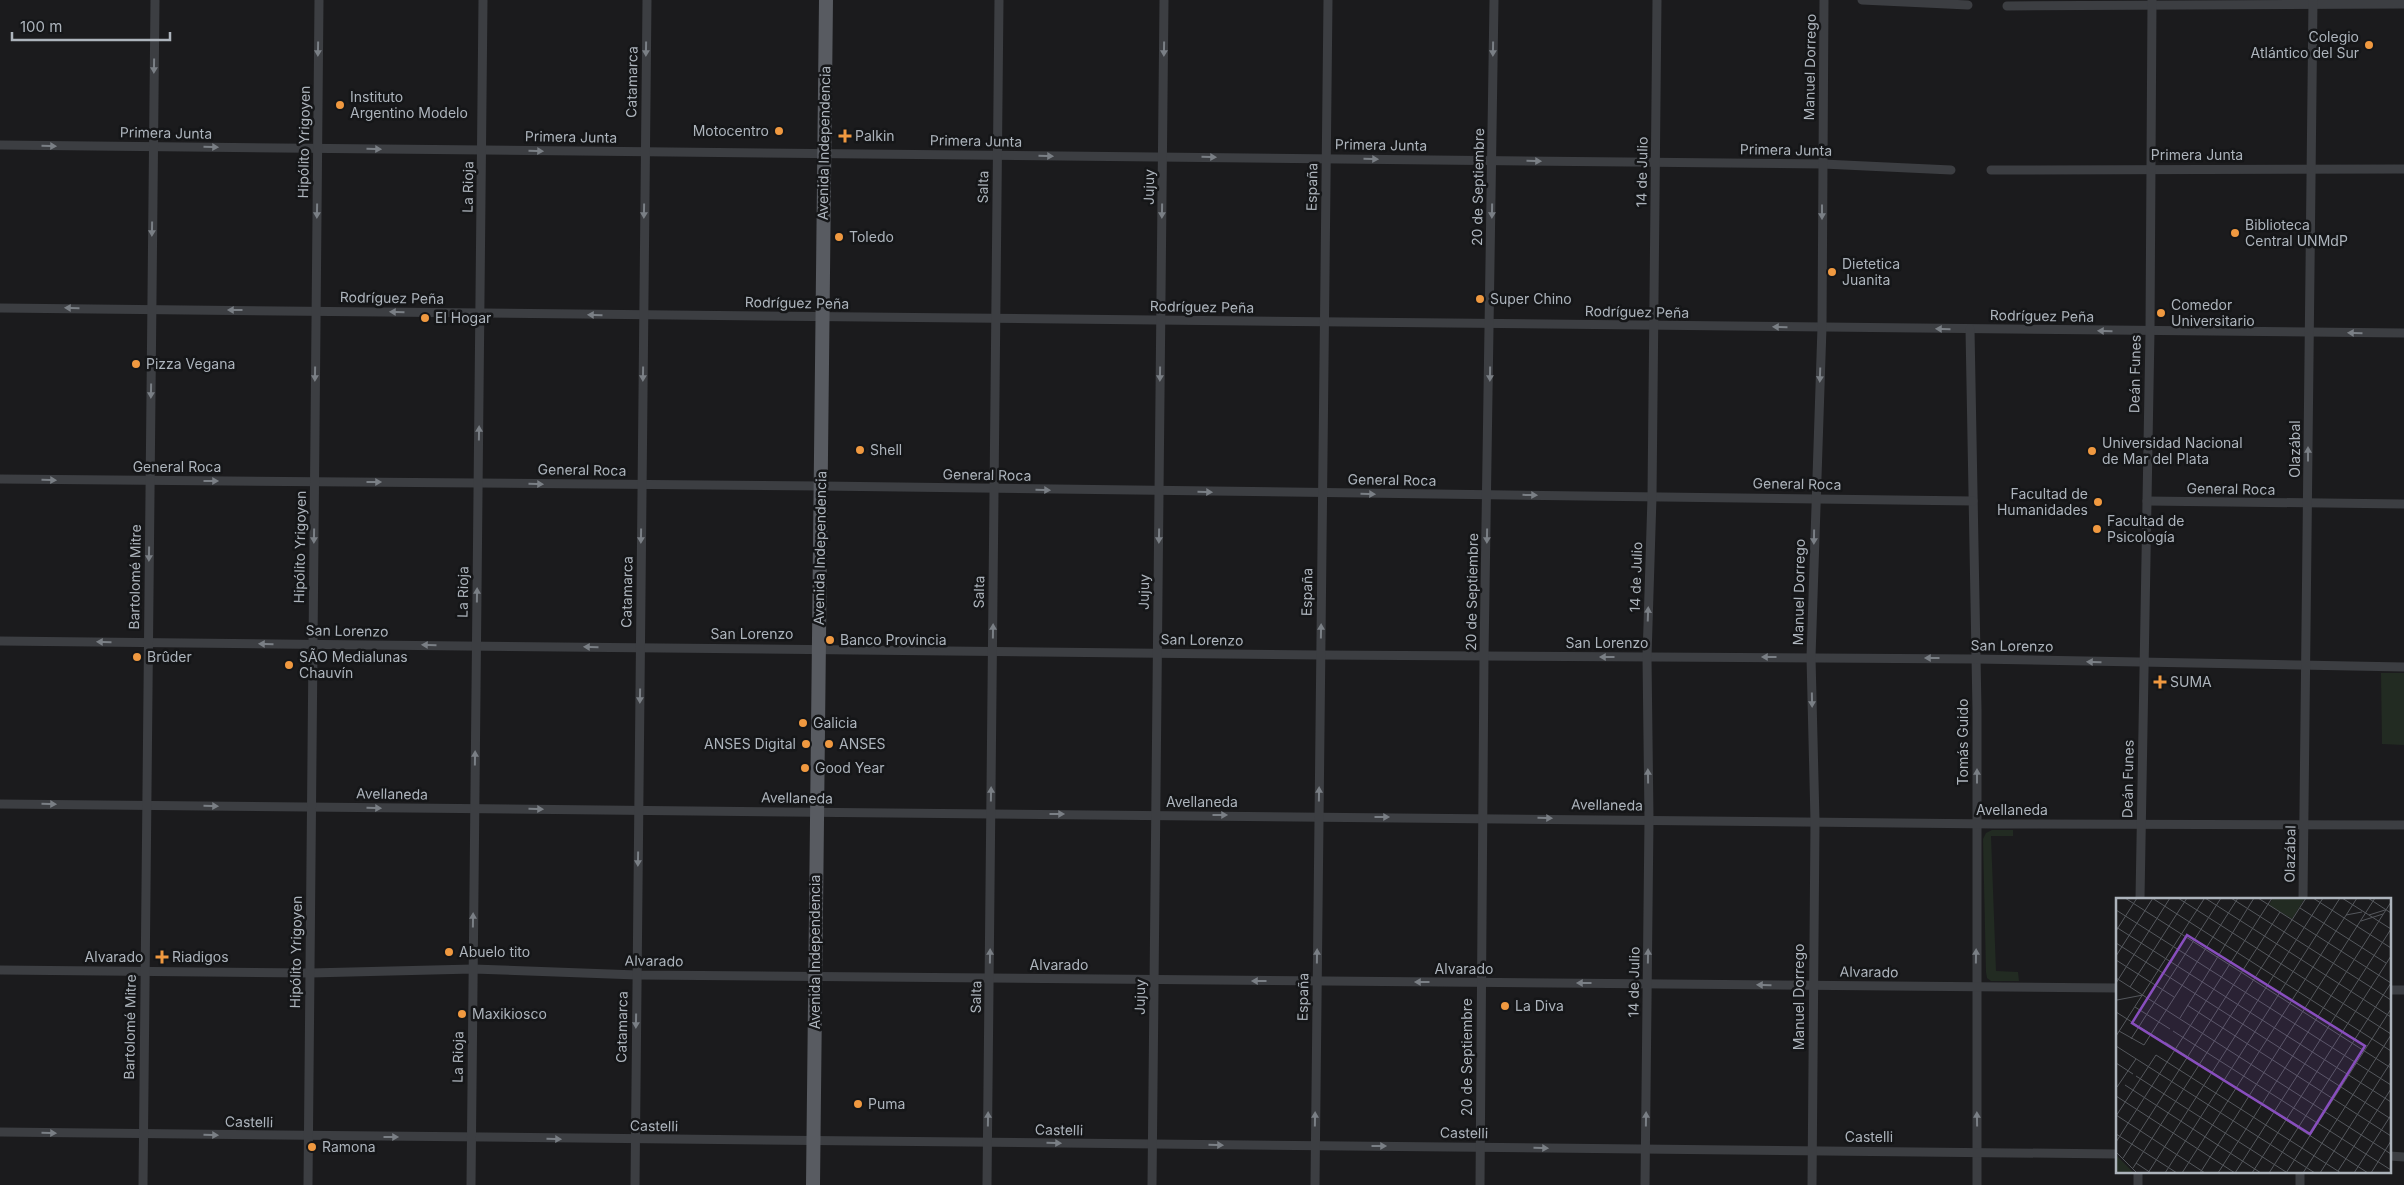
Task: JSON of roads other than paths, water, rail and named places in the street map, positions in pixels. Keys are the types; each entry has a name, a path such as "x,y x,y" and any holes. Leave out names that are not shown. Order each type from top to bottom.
{"main road":[{"name":"Avenida Independencia","path":"813,1185 815,812 821,486 826,0"}],"street":[{"name":"Bartolomé Mitre","path":"143,1185 155,0"},
{"name":"Hipólito Yrigoyen","path":"308,1185 319,0"},
{"name":"La Rioja","path":"471,1185 483,0"},
{"name":"Catamarca","path":"635,1185 646,0"},
{"name":"Salta","path":"987,1185 999,0"},
{"name":"Jujuy","path":"1152,1185 1164,0"},
{"name":"España","path":"1315,1185 1328,0"},
{"name":"20 de Septiembre","path":"1480,1185 1484,656 1488,495 1494,0"},
{"name":"14 de Julio","path":"1645,1185 1649,819 1647,657 1652,497 1657,0"},
{"name":"Manuel Dorrego","path":"1812,1185 1815,821 1811,657 1822,327 1824,0"},
{"path":"1862,0 1968,5"},
{"path":"2007,6 2313,1 2404,4"},
{"name":"Olazábal","path":"2303,898 2313,1"},
{"name":"Deán Funes","path":"2140,898 2150,331 2152,3"},
{"name":"Primera Junta","path":"0,146 1822,164 1951,170"},
{"name":"Primera Junta","path":"1991,170 2404,169"},
{"name":"Rodríguez Peña","path":"0,308 2404,333"},
{"name":"Tomás Guido","path":"1970,329 1976,659 1977,1185"},
{"name":"General Roca","path":"0,479 821,486 1973,501"},
{"name":"General Roca","path":"2147,502 2404,504"},
{"name":"San Lorenzo","path":"0,641 1320,655 1811,657 2404,667"},
{"name":"Avellaneda","path":"0,804 1483,817 1977,824 2404,825"},
{"name":"Alvarado","path":"0,970 310,973 473,969 637,975 2116,988"},
{"name":"Castelli","path":"0,1132 143,1135 2116,1154"},
{"path":"2138,1172 2138,1185"},
{"path":"2300,1172 2300,1185"}],"place":[{"name":"Colegio Atlántico del Sur","path":"2369,45"},
{"name":"Instituto Argentino Modelo","path":"340,105"},
{"name":"Motocentro","path":"779,131"},
{"name":"Palkin","path":"845,136"},
{"name":"Biblioteca Central UNMdP","path":"2235,233"},
{"name":"Toledo","path":"839,237"},
{"name":"Dietetica Juanita","path":"1832,272"},
{"name":"Super Chino","path":"1480,299"},
{"name":"Comedor Universitario","path":"2161,313"},
{"name":"El Hogar","path":"425,318"},
{"name":"Pizza Vegana","path":"136,364"},
{"name":"Shell","path":"860,450"},
{"name":"Universidad Nacional de Mar del Plata","path":"2092,451"},
{"name":"Facultad de Humanidades","path":"2098,502"},
{"name":"Facultad de Psicología","path":"2097,529"},
{"name":"Banco Provincia","path":"830,640"},
{"name":"Brûder","path":"137,657"},
{"name":"SÃO Medialunas Chauvín","path":"289,665"},
{"name":"SUMA","path":"2160,682"},
{"name":"Galicia","path":"803,723"},
{"name":"ANSES Digital","path":"806,744"},
{"name":"ANSES","path":"829,744"},
{"name":"Good Year","path":"805,768"},
{"name":"Abuelo tito","path":"449,952"},
{"name":"Riadigos","path":"162,957"},
{"name":"La Diva","path":"1505,1006"},
{"name":"Maxikiosco","path":"462,1014"},
{"name":"Puma","path":"858,1104"},
{"name":"Ramona","path":"312,1147"}]}
